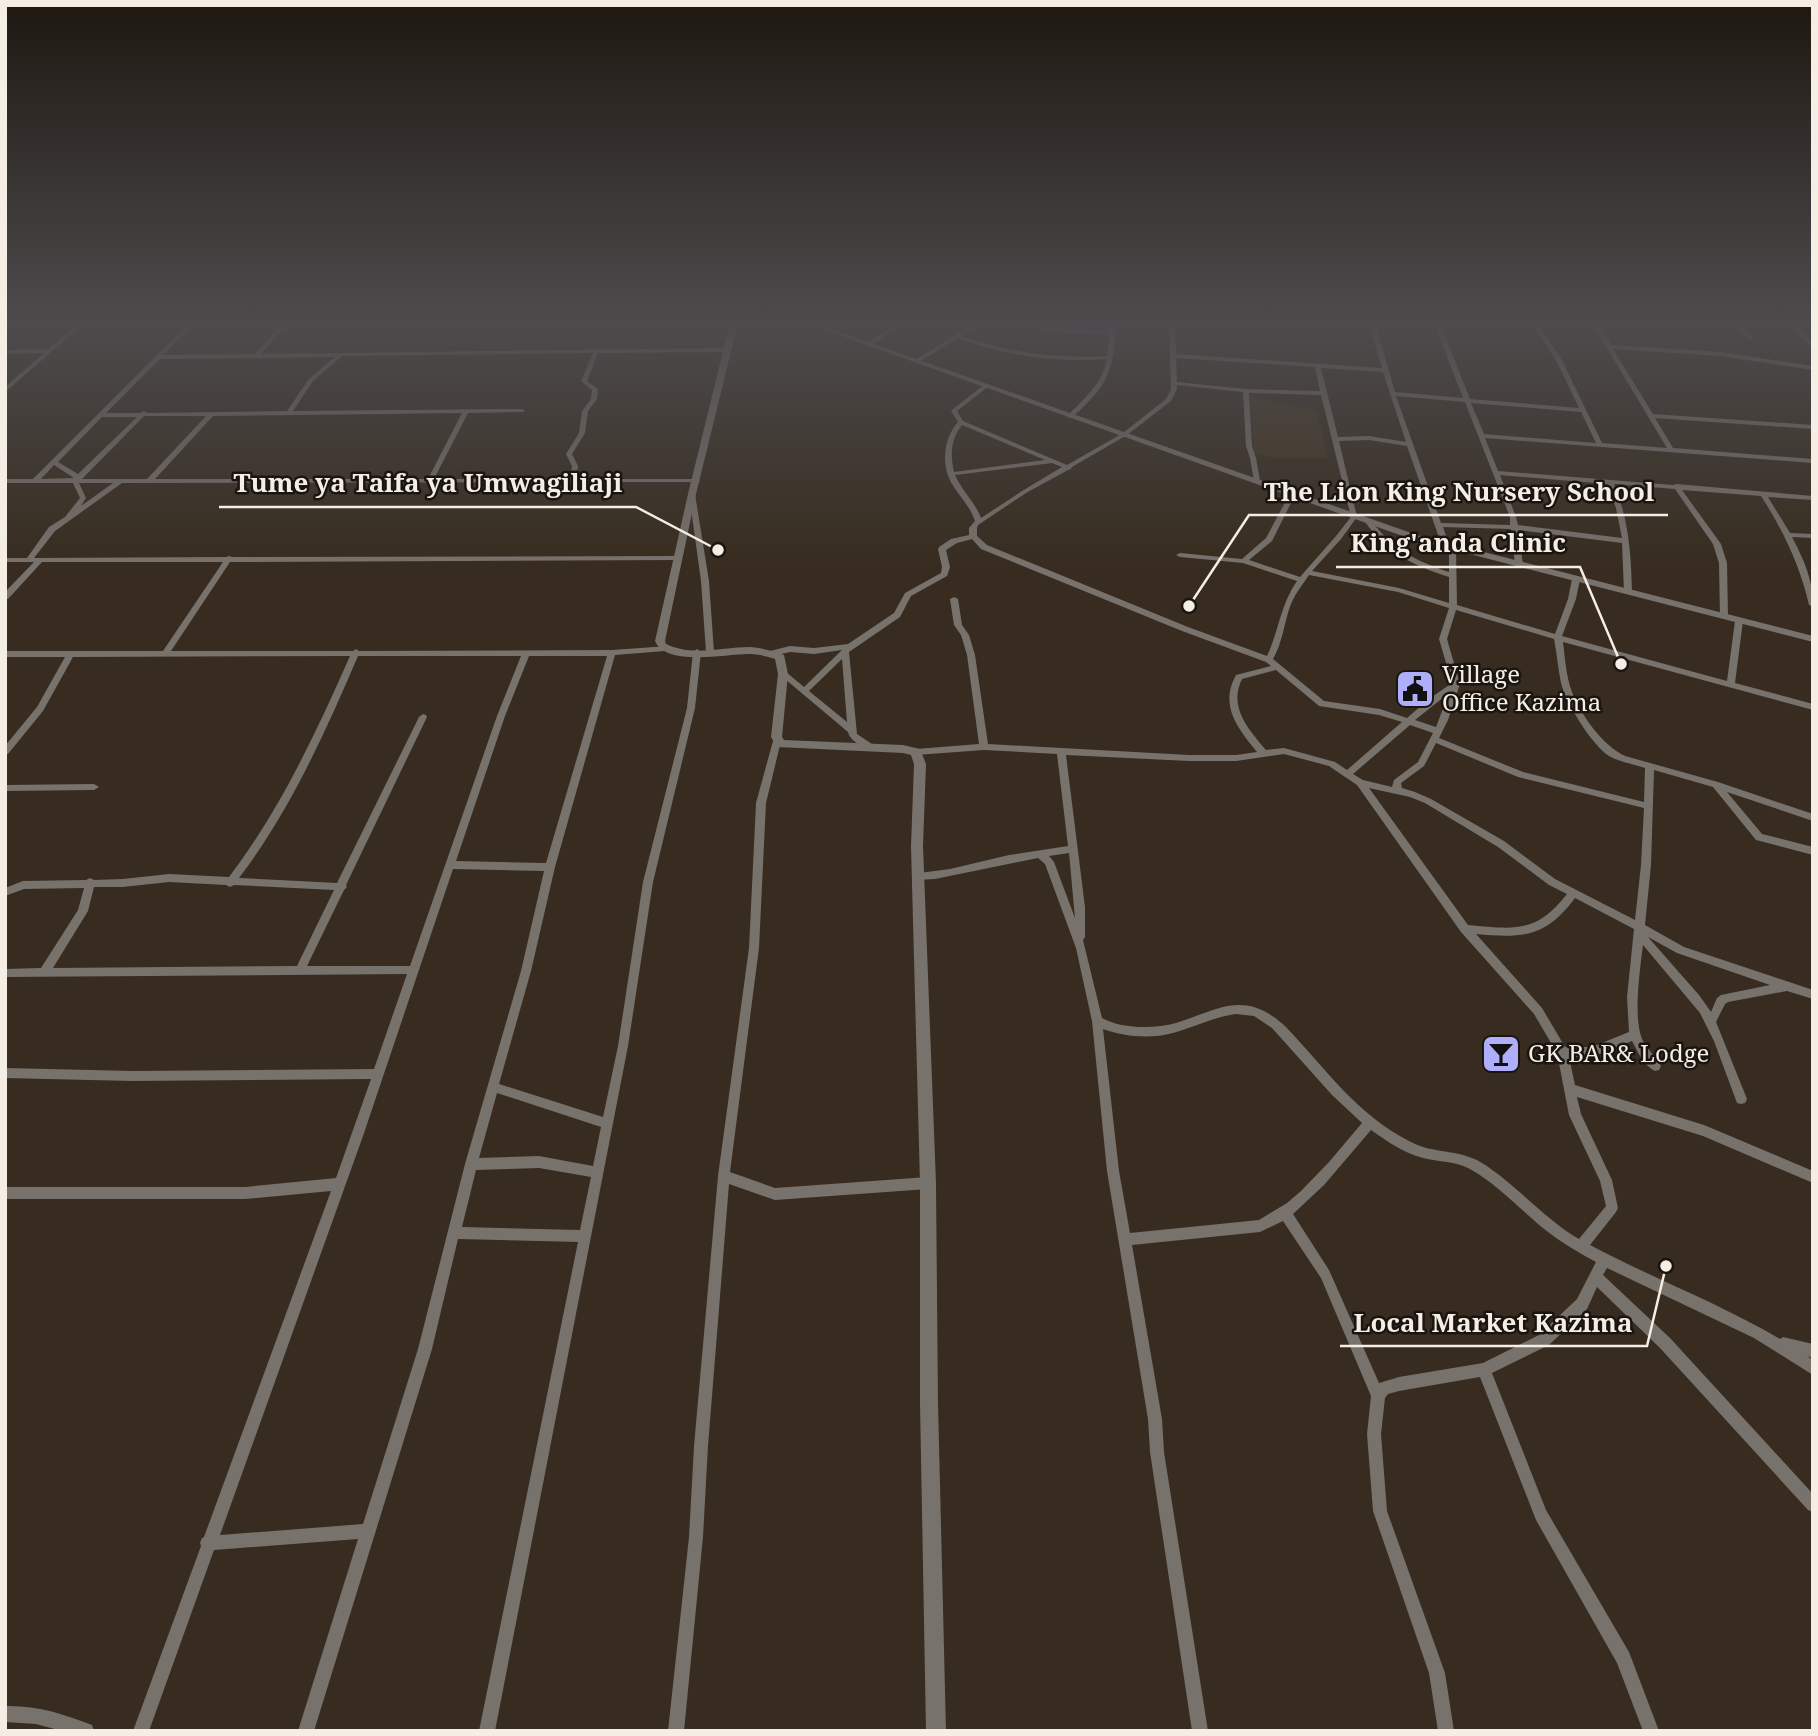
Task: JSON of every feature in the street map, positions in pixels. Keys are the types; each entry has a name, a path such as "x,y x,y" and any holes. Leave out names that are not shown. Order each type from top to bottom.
{"street":[{"path":"35,481 111,404"},
{"path":"289,413 295,404"},
{"path":"573,479 575,466 569,454 582,433 585,411 590,404"},
{"path":"665,648 660,641 715,404"},
{"path":"963,404 954,411 961,422 1069,468"},
{"path":"1038,404 1368,522 1450,548 1813,639"},
{"path":"1070,416 1082,404"},
{"path":"1165,404 1125,434 1024,492 973,528 973,536 984,547 1269,660 1322,704 1380,712 1410,722 1521,775 1648,806"},
{"path":"1247,404 1249,446 1254,458 1257,481"},
{"path":"1269,660 1278,644 1290,598 1354,517 1326,404"},
{"path":"1396,404 1438,525 1450,548 1453,607 1443,639 1456,684 1436,735 1421,764 1397,782 1397,791"},
{"path":"1471,404 1513,517 1519,565"},
{"path":"1510,404 1581,411"},
{"path":"1578,404 1600,445"},
{"path":"1645,404 1671,450"},
{"path":"100,415 522,411"},
{"path":"431,479 466,412"},
{"path":"77,480 144,413"},
{"path":"150,480 212,413"},
{"path":"1652,415 1813,427"},
{"path":"961,422 953,430 949,442 950,474 972,503 979,523"},
{"path":"1483,436 1813,461"},
{"path":"1335,439 1357,438 1410,445"},
{"path":"950,474 1053,461"},
{"path":"54,463 77,480 83,498 68,517"},
{"path":"1495,473 1813,498"},
{"path":"29,560 52,528 121,480"},
{"path":"5,481 697,481"},
{"path":"96,481 103,494"},
{"path":"1609,481 1618,500 1627,541 1628,592"},
{"path":"1676,486 1717,544 1723,563 1724,617"},
{"path":"487,1731 608,1124 634,984 648,882 681,756 704,652 705,581 692,494"},
{"path":"1763,494 1790,535 1803,567 1813,605"},
{"path":"1244,561 1269,539 1292,495"},
{"path":"1368,522 1395,552 1421,566 1451,575"},
{"path":"1438,525 1514,527 1627,541"},
{"path":"1790,535 1813,537"},
{"path":"805,691 847,648 897,615 908,595 944,574 946,567 942,549 945,545 973,536"},
{"path":"1180,555 1244,561 1306,577 1382,586 1585,646 1813,707"},
{"path":"166,653 229,558"},
{"path":"5,560 677,558"},
{"path":"5,597 40,560"},
{"path":"1576,579 1558,637 1569,695 1590,731 1611,753 1813,818"},
{"path":"954,599 958,625 965,635 971,655 984,747"},
{"path":"1731,684 1739,621"},
{"path":"1564,624 1585,646"},
{"path":"5,654 612,653 665,648 680,653 773,653 790,649 814,651 847,648"},
{"path":"847,648 853,736 869,746"},
{"path":"230,883 274,818 328,718 356,652"},
{"path":"141,1731 339,1184 526,653"},
{"path":"306,1731 425,1349 471,1164 523,984 550,867 612,653"},
{"path":"676,1731 696,1537 724,1176 754,948 761,803 777,741 783,662 773,653"},
{"path":"5,752 40,709 70,654"},
{"path":"1264,754 1237,717 1233,689 1240,677 1278,667"},
{"path":"783,674 852,731"},
{"path":"1349,773 1432,701 1456,684"},
{"path":"300,970 423,717"},
{"path":"777,741 800,746 869,746 916,752 984,747 1189,758 1236,758 1296,753 1332,764 1349,773 1360,783 1465,929 1538,1011 1562,1052 1576,1115 1606,1180 1612,1203 1612,1209 1580,1247"},
{"path":"1061,751 1080,907 1081,948"},
{"path":"916,752 921,779 917,846 928,1183 929,1403 936,1731"},
{"path":"1650,766 1632,997 1635,1035 1643,1052 1655,1066"},
{"path":"1360,783 1412,794 1453,815 1501,844 1530,868 1572,894 1605,908 1639,930 1681,950 1813,995"},
{"path":"1715,785 1759,837 1813,851"},
{"path":"5,788 94,787"},
{"path":"919,877 953,874 988,862 1073,849"},
{"path":"1040,854 1049,862 1081,948 1097,1021 1113,1171 1155,1419 1157,1452 1200,1731"},
{"path":"451,865 550,867"},
{"path":"5,892 23,885 123,883 169,878 342,887"},
{"path":"44,973 83,911 90,882"},
{"path":"1465,929 1517,932 1549,923 1572,894"},
{"path":"1639,930 1656,956 1686,988 1711,1022 1741,1099"},
{"path":"1482,948 1494,932"},
{"path":"5,973 413,970"},
{"path":"1711,1022 1725,998 1787,986"},
{"path":"1097,1021 1108,1027 1126,1030 1170,1029 1213,1014 1254,1011 1280,1028 1333,1087 1370,1122 1416,1151 1472,1163 1491,1176 1542,1221 1580,1247 1779,1343 1813,1368"},
{"path":"1562,1052 1592,1052 1635,1035"},
{"path":"5,1073 132,1076 378,1074"},
{"path":"493,1087 608,1124"},
{"path":"1569,1089 1704,1131 1813,1177"},
{"path":"1124,1240 1260,1226 1285,1213 1370,1122"},
{"path":"471,1164 539,1162 597,1172"},
{"path":"724,1176 775,1194 928,1183"},
{"path":"5,1193 245,1193 339,1184"},
{"path":"1285,1213 1325,1274 1378,1396 1374,1434 1380,1511 1437,1673 1446,1731"},
{"path":"455,1233 584,1236"},
{"path":"1378,1396 1384,1388 1399,1384 1485,1370 1544,1340 1582,1304 1604,1260"},
{"path":"1597,1278 1665,1343 1813,1505"},
{"path":"1779,1343 1813,1351"},
{"path":"1485,1370 1541,1515 1623,1658 1651,1731"},
{"path":"207,1543 369,1531"},
{"path":"5,1714 20,1713 45,1717 86,1731"}],"shaded area":[{"path":"1250,404 1287,404 1317,411 1328,458 1272,458 1254,453"}],"place":[{"name":"Tume ya Taifa ya Umwagiliaji","path":"718,550"},
{"name":"The Lion King Nursery School","path":"1189,606"},
{"name":"King'anda Clinic","path":"1621,664"},
{"name":"Village Office Kazima","path":"1415,689"},
{"name":"GK BAR& Lodge","path":"1501,1054"},
{"name":"Local Market Kazima","path":"1666,1266"}]}
